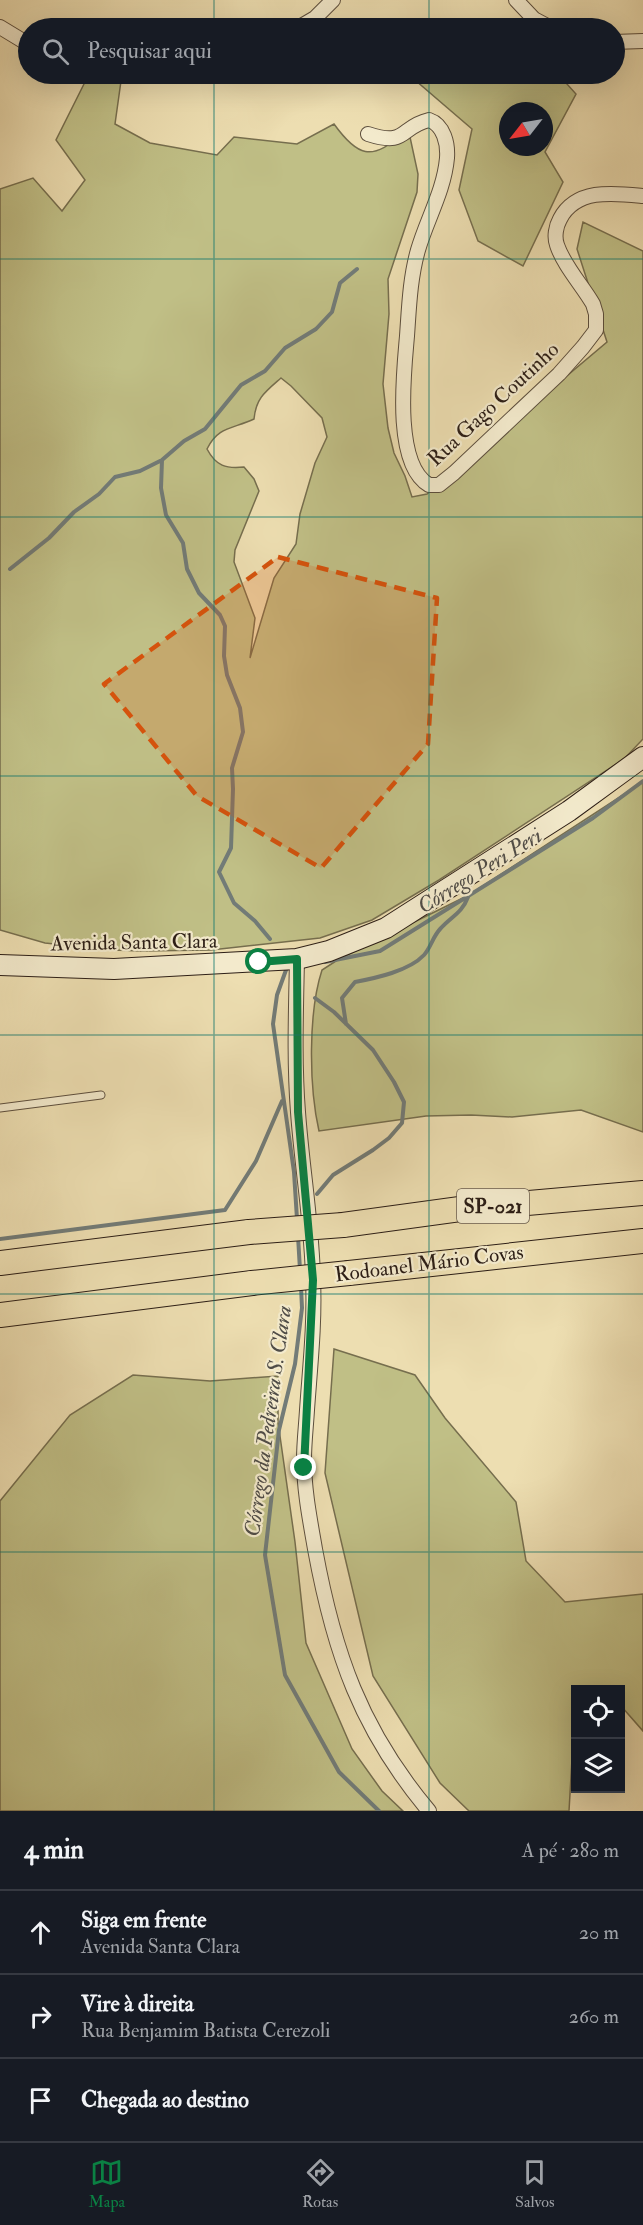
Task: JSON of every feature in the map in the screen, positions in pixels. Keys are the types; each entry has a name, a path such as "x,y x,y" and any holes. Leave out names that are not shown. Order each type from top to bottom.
{"highway":[{"name":"SP-021","path":"0,1263 249,1232 343,1225 460,1209 643,1192"},
{"name":"Rodoanel Mário Covas","path":"0,1315 252,1283 643,1241"}],"street":[{"path":"315,18 333,0"},
{"path":"516,0 533,18"},
{"path":"0,27 18,38"},
{"path":"625,42 643,41"},
{"name":"Rua Gago Coutinho","path":"368,134 393,139 429,120 439,126 447,143 444,176 418,251 410,296 402,380 408,449 417,472 429,486 439,485 454,473 559,375 596,330 596,314 593,304 556,244 557,224 564,211 574,202 596,195 643,196"},
{"name":"Avenida Santa Clara","path":"0,965 114,969 297,959 351,944 386,928 569,811 643,757"},
{"path":"297,959 298,1112 313,1280 311,1361 304,1459 308,1506 333,1631 349,1679 365,1717 383,1750 406,1784 429,1811"}],"lane":[{"path":"0,1108 101,1095"}],"highlighted area":[{"path":"278,557 437,598 428,744 321,868 197,796 104,684"}],"shaded area":[{"path":"84,84 121,84 115,124 150,143 217,155 234,137 297,144 334,124 350,143 365,152 382,149 402,134 410,137 418,174 417,192 388,279 389,314 383,384 388,428 394,453 412,497 427,494 607,342 577,249 583,222 643,251 643,739 624,759 439,880 372,920 320,938 211,950 112,950 45,943 0,930 0,189 33,178 62,211 85,180 56,140","holes":["281,378 322,418 327,437 315,463 300,514 296,544 274,578 250,658 255,618 234,562 235,550 259,491 254,479 244,467 222,465 207,449 221,432 254,419 259,400"]},
{"path":"420,84 567,84 576,94 553,137 553,102 499,102 499,156 547,156 563,182 523,266 478,241 459,190 472,129"},
{"path":"643,782 643,1132 581,1110 512,1117 426,1116 319,1131 313,1093 312,1028 317,987 322,970 339,959 469,895"},
{"path":"334,1349 415,1375 445,1418 516,1502 526,1561 565,1602 643,1594 643,1731 625,1711 625,1685 571,1685 569,1811 469,1811 440,1783 373,1676 325,1473"},
{"path":"133,1375 210,1381 278,1376 278,1422 306,1643 352,1749 382,1791 403,1811 0,1811 0,1501 70,1415"}],"waterway":[{"path":"10,569 49,538 74,512 99,494 115,477 140,471 162,460 184,441 205,429 241,385 265,371 285,348 316,329 332,312 340,283 357,269"},
{"name":"Córrego da Pedreira S. Clara","path":"162,460 161,488 166,515 183,543 187,569 199,593 220,615 225,626 224,656 227,675 240,708 243,732 232,768 231,848 219,872 234,903 255,921 270,939"},
{"name":"Córrego Peri Peri","path":"325,962 380,951 593,818 643,781"},
{"name":"Córrego da Pedreira S. Clara","path":"346,1024 342,998 355,982 392,973 418,961 438,931 460,911 468,897"},
{"name":"Córrego da Pedreira S. Clara","path":"286,970 277,995 273,1024 294,1172 297,1219"},
{"name":"Córrego da Pedreira S. Clara","path":"315,998 334,1012 373,1050 404,1102 402,1123 389,1138 333,1175 317,1194"},
{"path":"0,1239 225,1210 256,1161 282,1101"},
{"name":"Córrego da Pedreira S. Clara","path":"298,1236 300,1270"},
{"name":"Córrego da Pedreira S. Clara","path":"301,1287 302,1308 295,1364 279,1430 265,1555 285,1675 339,1772 379,1811"}],"route":[{"path":"259,962 297,959 298,1112 313,1280 311,1361 304,1468"}]}
